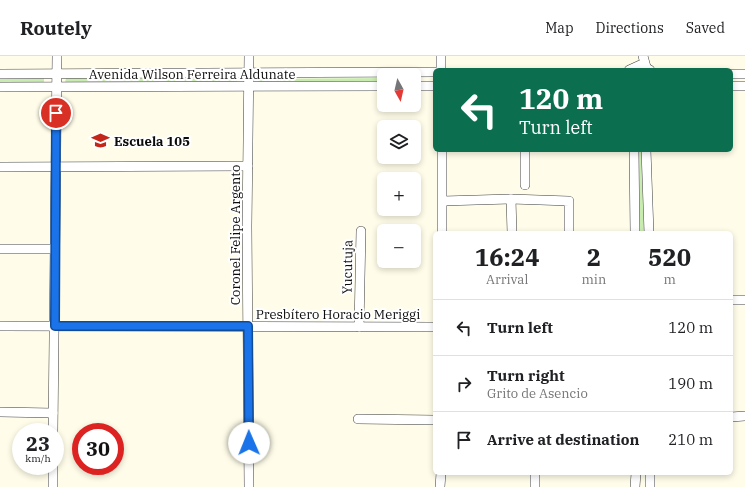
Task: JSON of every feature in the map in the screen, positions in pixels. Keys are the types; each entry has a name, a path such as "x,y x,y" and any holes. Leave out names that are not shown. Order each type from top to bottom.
{"street":[{"path":"53,423 57,56"},
{"name":"Coronel Felipe Argento","path":"249,56 249,487"},
{"path":"441,56 441,68"},
{"path":"630,68 635,56"},
{"path":"643,56 648,68"},
{"path":"633,68 640,65 648,68"},
{"name":"Avenida Wilson Ferreira Aldunate","path":"0,74 433,72"},
{"path":"733,74 745,74"},
{"name":"Avenida Wilson Ferreira Aldunate","path":"0,87 377,86"},
{"path":"421,86 433,86"},
{"path":"733,86 745,86"},
{"path":"442,152 442,231"},
{"path":"525,152 525,186"},
{"path":"634,152 635,231"},
{"path":"646,152 648,231"},
{"path":"0,167 248,166"},
{"path":"443,201 511,199 570,201 569,231"},
{"path":"511,199 512,231"},
{"name":"Yucutuja","path":"359,327 361,231"},
{"path":"0,249 55,250"},
{"path":"733,300 745,300"},
{"name":"Presbítero Horacio Meriggi","path":"0,326 433,327"},
{"path":"0,412 53,412"},
{"path":"733,416 745,416"},
{"path":"358,419 433,420"},
{"path":"53,475 53,487"},
{"path":"440,487 441,475"},
{"path":"535,475 535,487"},
{"path":"635,487 636,475"},
{"path":"650,475 650,487"}],"green space":[{"path":"0,78 44,78 44,83 0,83"},
{"path":"66,78 237,79 237,84 65,83"},
{"path":"377,78 377,83 258,84 258,79"},
{"path":"639,152 641,152 644,231 640,231"}],"place":[{"name":"Escuela 105","path":"101,141"}],"route":[{"path":"56,113 55,326 248,326 249,443"}]}
